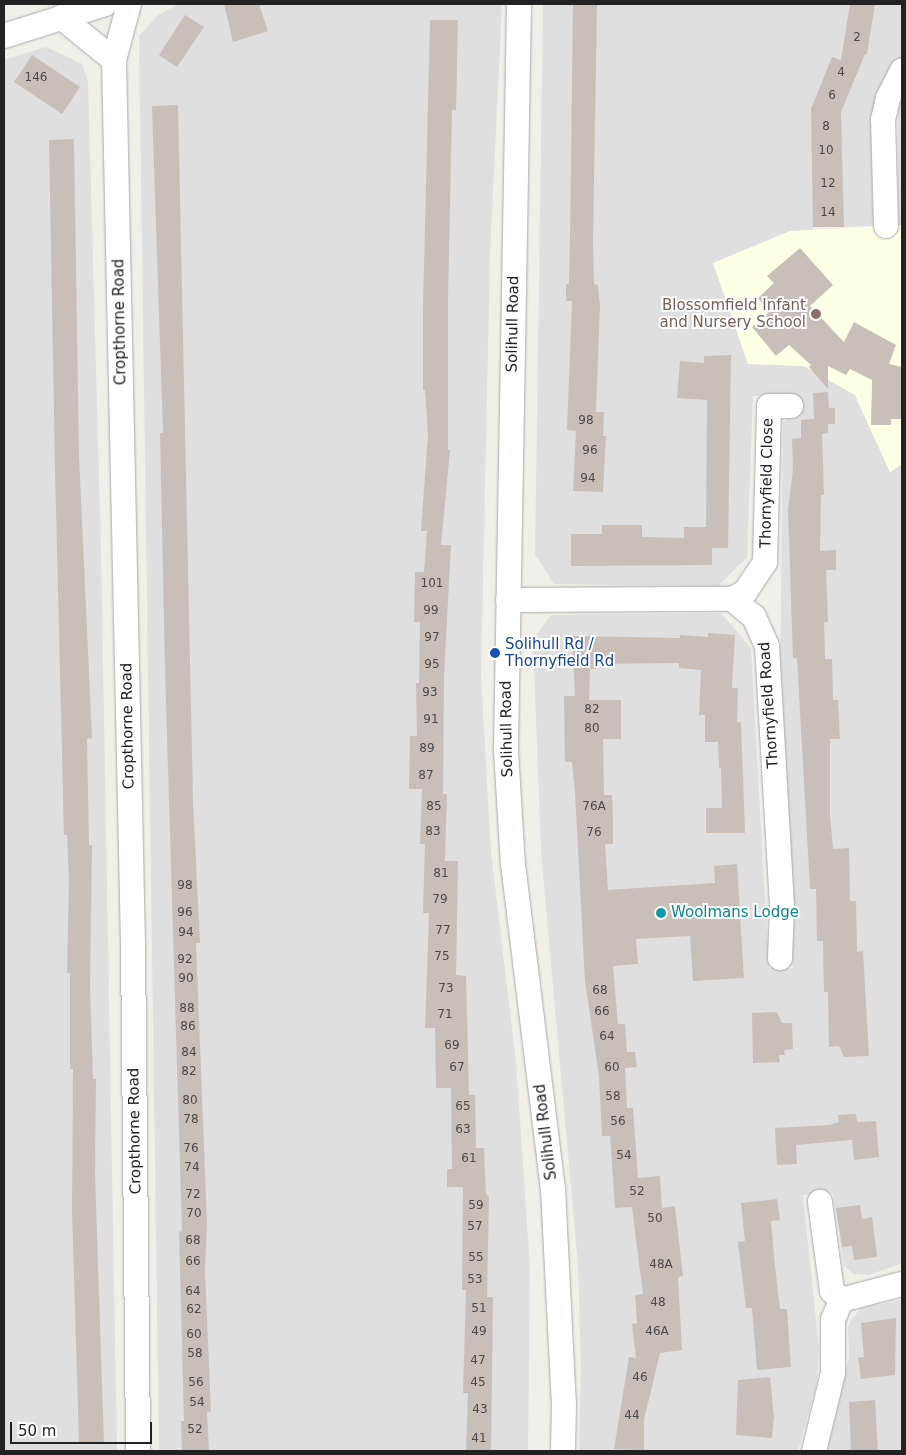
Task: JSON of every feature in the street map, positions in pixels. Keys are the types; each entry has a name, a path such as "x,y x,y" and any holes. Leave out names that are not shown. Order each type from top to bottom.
{"street":[{"path":"4,36 105,4"},
{"name":"Cropthorne Road","path":"129,4 114,60 133,944 138,1451"},
{"name":"Solihull Road","path":"519,4 506,751 513,864 553,1189 564,1402 563,1451"},
{"path":"61,17 114,60"},
{"path":"886,226 883,120 888,98 902,70"},
{"name":"Thornyfield Close","path":"732,599 745,592 765,562 769,406 791,406"},
{"path":"508,600 732,599"},
{"name":"Thornyfield Road","path":"732,599 754,617 767,646 782,906 780,958"},
{"path":"820,1202 832,1291 840,1300"},
{"path":"840,1300 902,1284"},
{"path":"814,1451 832,1373 833,1320 840,1300"}],"shaded area":[{"path":"179,4 502,4 490,255 481,676 491,852 516,1062 530,1268 528,1451 159,1451 139,36 158,15"},
{"path":"543,4 902,4 902,56 879,88 871,118 873,226 813,227 748,364 804,366 855,395 890,472 902,464 902,1263 869,1275 854,1274 844,1266 833,1193 803,1195 819,1349 817,1382 798,1451 579,1451 581,1367 578,1266 541,852 533,639 551,615 721,613 751,648 769,968 793,968 780,679 783,422 795,413 794,394 753,396 747,557 718,586 554,584 535,554"},
{"path":"46,47 82,64 88,82 101,549 117,1451 4,1451 4,60"},
{"path":"902,99 902,225 898,225 898,107"},
{"name":"Blossomfield Infant and Nursery School","path":"902,225 902,464 890,472 855,395 804,366 748,364 713,263 790,231"},
{"path":"902,1300 902,1451 827,1451 849,1357 848,1327 851,1320 861,1308"}],"building":[{"path":"224,4 259,4 268,31 233,42"},
{"path":"573,4 597,4 593,241 594,284 598,285 600,306 596,412 604,412 603,436 606,436 603,492 573,491 576,431 567,430 572,301 566,301 566,284 569,284"},
{"path":"850,4 875,4 867,54 865,54 841,112 844,227 813,227 811,109 832,57 841,60"},
{"path":"185,15 204,27 177,67 159,55"},
{"path":"430,20 458,20 456,110 452,110 448,298 448,450 450,450 441,545 451,545 444,675 443,794 447,794 445,861 458,861 456,975 466,976 469,1095 475,1095 476,1148 484,1148 486,1195 489,1196 487,1297 493,1297 491,1451 466,1451 468,1393 463,1393 466,1290 462,1290 463,1187 447,1187 447,1169 452,1169 451,1088 436,1088 435,1028 425,1028 429,913 423,913 425,844 420,844 422,789 409,789 410,736 417,736 416,683 419,683 420,622 414,622 415,572 424,572 427,531 421,531 428,434 425,390 423,390 423,309"},
{"path":"32,55 80,87 62,114 14,82"},
{"path":"178,105 193,801 200,943 196,943 207,1223 205,1272 211,1412 207,1412 209,1451 182,1451 181,1421 184,1421 179,1232 182,1231 165,668 160,433 163,433 152,106"},
{"path":"74,139 79,455 92,738 87,739 89,845 92,845 90,986 93,1079 96,1079 95,1174 104,1444 79,1443 72,1211 73,1069 70,1069 70,973 67,973 69,880 67,835 64,835 49,140"},
{"path":"800,248 833,285 810,306 844,342 854,322 896,345 889,364 902,367 902,419 891,419 891,425 871,425 872,380 850,369 846,375 828,366 828,389 809,367 811,365 789,345 776,356 752,327 769,312 758,298 774,283 767,276"},
{"path":"731,355 728,548 712,548 712,565 571,566 571,534 602,534 602,525 642,525 642,537 684,538 684,527 706,527 707,400 677,398 680,361 704,363 704,356"},
{"path":"828,392 829,408 835,408 835,424 828,424 828,433 822,434 824,495 821,495 820,551 836,550 836,570 826,570 828,622 824,622 825,659 832,659 833,700 838,700 840,739 830,739 830,815 833,849 849,848 850,901 856,901 857,952 863,951 869,1056 844,1057 839,1046 829,1047 828,992 824,992 823,941 817,941 816,889 810,889 797,658 793,658 788,510 793,469 792,439 801,438 801,420 814,419 813,393"},
{"path":"708,633 735,635 732,688 738,688 737,722 741,722 745,833 706,833 706,808 722,808 721,768 719,768 718,742 705,742 705,715 699,715 701,670 679,668 679,663 596,664 596,669 590,669 589,700 621,700 621,739 603,739 604,795 612,795 613,818 613,844 605,844 608,890 715,883 714,866 737,864 744,978 693,981 690,936 636,939 638,964 613,966 618,1024 625,1024 627,1052 635,1052 637,1067 625,1068 627,1108 633,1108 638,1178 660,1176 662,1208 675,1206 683,1276 678,1277 682,1350 660,1353 644,1420 644,1450 614,1449 629,1357 636,1358 632,1324 637,1323 635,1295 643,1294 632,1207 615,1208 610,1136 602,1136 599,1076 585,981 575,792 572,762 565,762 564,696 575,696 572,636 680,638 680,635 708,637"},
{"path":"777,1012 782,1023 792,1023 793,1049 784,1050 785,1055 779,1055 780,1062 753,1063 752,1013"},
{"path":"856,1114 857,1122 876,1121 879,1157 854,1160 852,1140 796,1145 797,1164 777,1165 775,1128 830,1125 839,1122 838,1115"},
{"path":"777,1199 780,1220 771,1221 780,1309 787,1309 791,1367 757,1370 752,1308 746,1308 738,1242 745,1241 741,1203"},
{"path":"860,1205 862,1219 872,1217 877,1257 854,1260 852,1246 842,1247 836,1208"},
{"path":"896,1318 895,1375 861,1379 858,1358 864,1357 861,1323"},
{"path":"770,1377 774,1417 772,1438 736,1435 738,1380"},
{"path":"875,1400 878,1451 851,1451 849,1402"}],"place":[{"name":"Blossomfield Infant and Nursery School","path":"816,314"},
{"name":"Solihull Rd / Thornyfield Rd","path":"495,653"},
{"name":"Woolmans Lodge","path":"661,913"}]}
